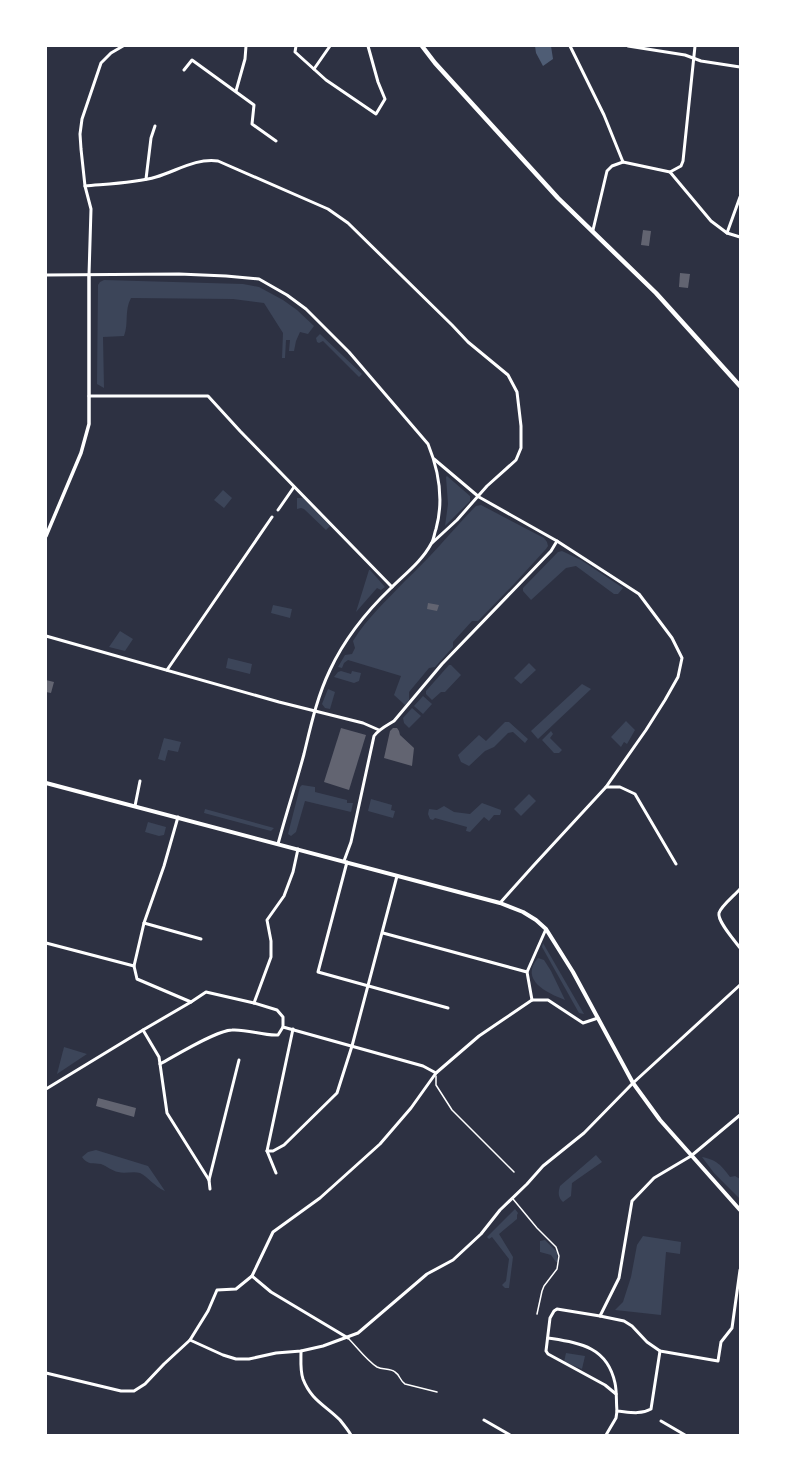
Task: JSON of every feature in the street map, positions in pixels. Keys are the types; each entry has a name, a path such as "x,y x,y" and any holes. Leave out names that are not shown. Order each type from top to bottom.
{"main road":[{"path":"422,46 435,63 558,198 593,230 656,293 740,386"},
{"path":"46,783 500,903 523,912 536,920 546,929 573,972 633,1084 690,1156 740,1210"}],"street":[{"path":"46,536 81,453 89,424 88,275 91,209 85,186 81,149 80,134 82,119 101,63 111,53 123,46"},
{"path":"236,91 245,59 246,46"},
{"path":"296,46 295,52 326,80 376,114 385,99 378,82 368,46"},
{"path":"314,68 330,46"},
{"path":"570,46 604,115 623,162"},
{"path":"628,46 685,55 701,61 740,67"},
{"path":"670,172 681,166 683,161 695,46"},
{"path":"184,70 192,60 236,91 254,105 252,124 276,141"},
{"path":"146,179 151,138 155,126"},
{"path":"85,186 155,178 200,161 213,160 328,209 348,223 468,342 508,374 517,392 521,426 521,448 516,460 487,486 479,497 446,531 432,543 420,560 376,603 347,641 330,668 314,711 278,844"},
{"path":"593,230 607,171 612,166 623,162 670,172 711,221 727,233 740,237"},
{"path":"727,233 740,197"},
{"path":"46,275 186,274 226,276 259,279 287,295 306,309 349,352 428,444 434,459 439,486 440,512 432,543"},
{"path":"89,396 208,396 392,587"},
{"path":"434,459 479,497 558,541 639,594 672,638 682,658 678,677 665,700 606,787 500,903"},
{"path":"278,510 294,487"},
{"path":"167,670 272,518"},
{"path":"448,1008 318,972 351,842 374,736 379,730 394,721 442,664 551,551 558,541"},
{"path":"46,636 314,711 363,723 379,730"},
{"path":"135,806 140,781"},
{"path":"606,787 620,786 635,794 676,864"},
{"path":"178,817 164,866 144,923 134,966 137,979 191,1002"},
{"path":"254,1003 271,957 271,940 267,920 284,896 293,872 298,849"},
{"path":"267,1151 272,1151 284,1145 337,1093 352,1046 397,876"},
{"path":"740,889 720,911 719,917 740,948"},
{"path":"144,923 201,938"},
{"path":"532,1000 527,972 546,929"},
{"path":"383,933 527,972"},
{"path":"46,942 134,966"},
{"path":"190,1340 223,1355 236,1359 250,1359 276,1353 301,1351 323,1346 348,1338 358,1333 426,1274 453,1260 480,1234 500,1210 543,1166 584,1132 633,1084 740,985"},
{"path":"46,1089 206,992 277,1010 282,1018 283,1027 278,1035 231,1030 215,1035 160,1064"},
{"path":"46,1373 121,1391 134,1391 145,1384 190,1340 208,1311 217,1290 236,1289 252,1276 273,1232 320,1198 380,1144 411,1108 436,1073 479,1036 532,1000 548,1000 583,1023 598,1018"},
{"path":"283,1027 423,1066 436,1073"},
{"path":"276,1173 267,1151 293,1029"},
{"path":"143,1030 159,1057 167,1113 209,1180"},
{"path":"210,1189 209,1180 239,1060"},
{"path":"600,1316 619,1278 632,1202 654,1178 690,1156 740,1115"},
{"path":"616,1394 605,1385 548,1354 546,1351 550,1318 554,1311 557,1309 624,1321 632,1326 647,1342 660,1351 718,1361 721,1342 732,1328 740,1270"},
{"path":"252,1276 270,1292 348,1338"},
{"path":"548,1338 588,1346 600,1354 609,1366 615,1383 617,1411 616,1418 606,1435"},
{"path":"301,1351 303,1377 312,1396 339,1419 351,1435"},
{"path":"617,1411 639,1413 646,1412 651,1409 660,1351"},
{"path":"484,1420 510,1435"},
{"path":"661,1421 685,1435"}],"lane":[{"path":"436,1073 436,1085 452,1110 514,1172"},
{"path":"512,1198 537,1228 556,1247 559,1256 557,1269 544,1286 538,1314"},
{"path":"348,1338 373,1364 378,1368 394,1371 398,1374 400,1381 404,1384 437,1392"}],"shaded area":[{"path":"535,46 551,46 553,59 543,66 536,53"},
{"path":"104,280 243,284 259,287 283,300 297,310 314,326 308,334 300,332 294,351 289,351 290,340 286,340 285,358 282,358 283,333 264,303 233,299 131,298 124,336 103,337 104,388 97,384 98,285"},
{"path":"320,334 362,374 359,377 323,341 319,343 317,342 316,338"},
{"path":"447,476 470,496 470,501 445,526 448,504"},
{"path":"223,490 232,498 224,508 214,500"},
{"path":"297,498 303,498 330,526 326,530 304,509 297,509"},
{"path":"481,505 544,538 548,546 478,621 472,621 453,642 453,647 435,667 429,668 409,692 409,700 405,705 394,695 401,676 348,660 344,663 342,668 338,667 345,655 352,654 355,648 353,641 384,602 476,506"},
{"path":"562,551 581,560 623,588 618,594 614,594 576,566 566,568 531,600 523,591 523,588 558,552"},
{"path":"369,570 385,587 381,590 377,588 356,612"},
{"path":"273,605 292,609 290,618 271,613"},
{"path":"120,631 133,639 125,651 109,647"},
{"path":"228,658 252,664 250,674 226,668"},
{"path":"529,663 536,670 521,684 514,678"},
{"path":"449,665 451,665 461,675 445,692 441,692 432,700 426,694 426,691"},
{"path":"341,671 351,674 352,671 361,673 359,681 354,683 334,677"},
{"path":"582,684 591,689 538,739 531,731"},
{"path":"328,689 335,692 330,709 325,708 322,704"},
{"path":"423,696 432,704 423,714 414,706"},
{"path":"412,708 421,716 409,728 404,723 403,718"},
{"path":"626,721 635,730 627,744 624,742 621,747 611,737"},
{"path":"505,722 509,722 528,739 525,743 513,732 508,733 494,747 485,751 469,766 461,762 458,755 479,735 486,741"},
{"path":"551,731 553,734 550,738 562,750 559,753 554,753 542,740"},
{"path":"164,738 181,742 178,752 168,750 165,761 158,759"},
{"path":"302,785 315,787 315,792 347,800 347,803 353,803 351,812 305,801 296,832 291,836 288,834 300,787"},
{"path":"529,794 536,801 521,816 514,809"},
{"path":"371,799 392,805 391,810 395,811 393,818 368,811"},
{"path":"482,803 501,810 500,815 494,815 489,821 484,817 470,832 466,831 467,827 435,818 433,820 430,819 428,814 429,809 437,810 444,806 454,812 470,814"},
{"path":"205,809 274,828 271,831 204,813"},
{"path":"148,822 166,827 164,835 159,836 145,832"},
{"path":"543,943 584,1014 579,1013 542,947"},
{"path":"538,958 544,960 565,1000 551,994 538,985 533,979 533,966"},
{"path":"64,1047 87,1054 57,1074"},
{"path":"96,1150 148,1166 165,1191 140,1173 123,1173 101,1164 88,1162 82,1157 88,1152"},
{"path":"596,1155 602,1162 572,1183 571,1196 563,1202 559,1195 560,1186"},
{"path":"702,1157 718,1164 730,1177 735,1176 740,1179 740,1199 714,1173"},
{"path":"515,1209 518,1213 517,1219 499,1234 513,1257 509,1288 505,1288 502,1285 506,1281 509,1259 492,1237 489,1239 487,1237"},
{"path":"643,1236 681,1242 680,1254 666,1252 661,1315 615,1310 623,1302 631,1277 637,1245"},
{"path":"545,1240 557,1252 558,1262 556,1262 551,1255 540,1252 540,1241"},
{"path":"566,1353 585,1356 582,1369 564,1362"}],"building":[{"path":"643,230 651,231 649,246 641,245"},
{"path":"680,273 690,274 688,288 679,287"},
{"path":"428,603 439,605 437,611 427,609"},
{"path":"46,680 54,682 51,693 46,692"},
{"path":"341,728 366,735 349,790 324,782"},
{"path":"393,728 397,728 400,735 414,748 412,766 384,758 390,731"},
{"path":"98,1098 136,1108 134,1117 96,1106"}]}
